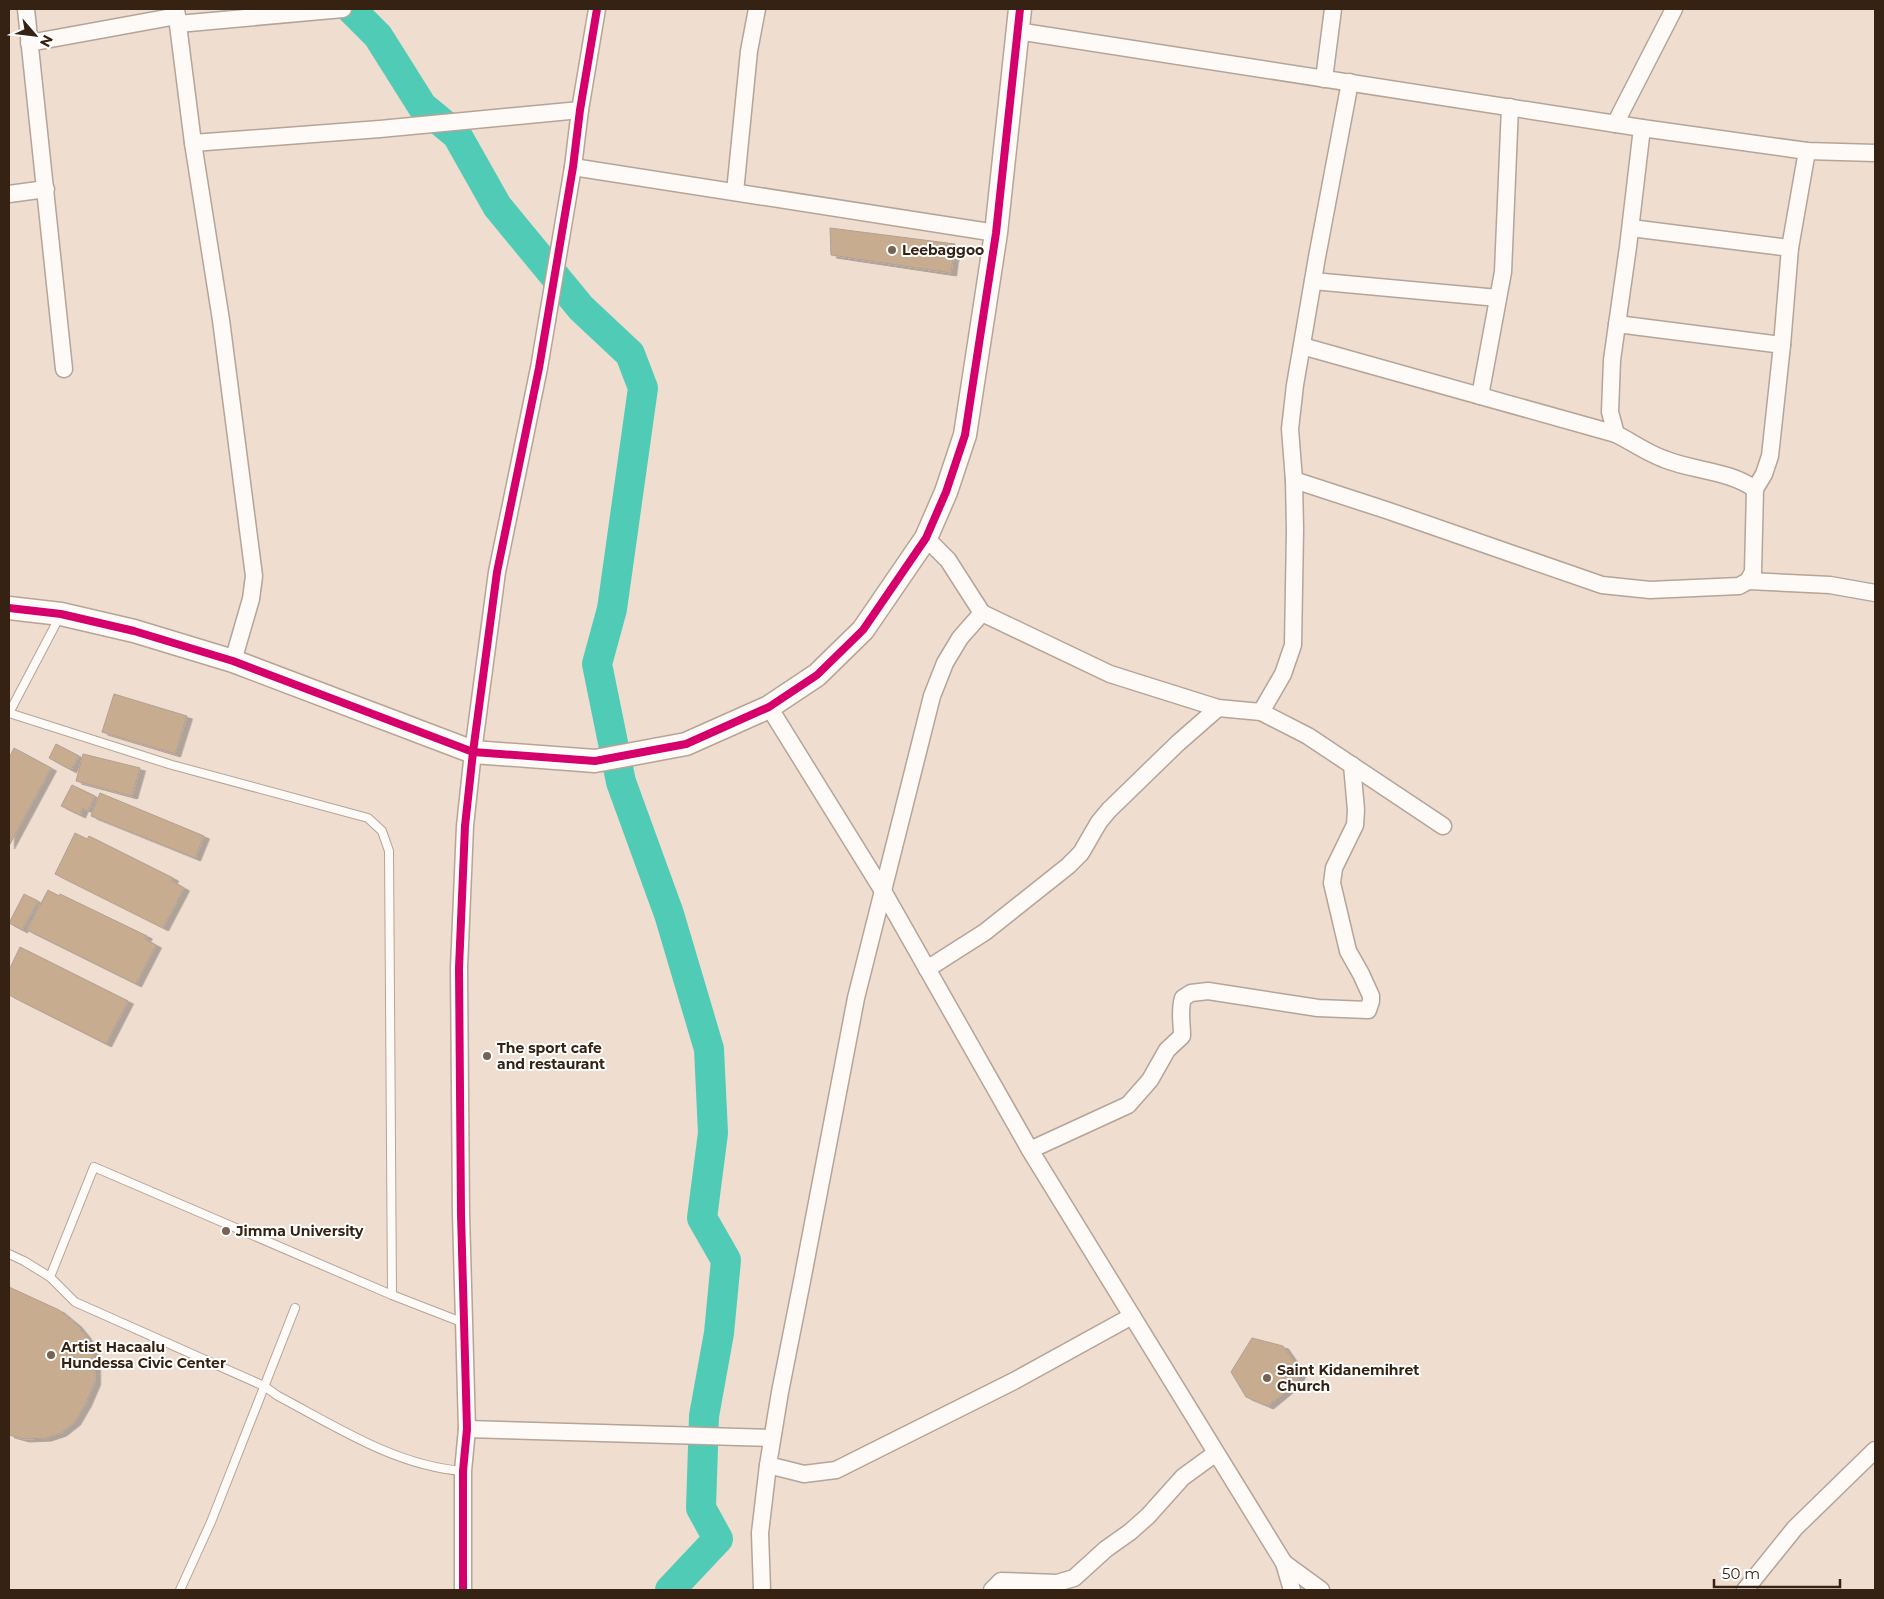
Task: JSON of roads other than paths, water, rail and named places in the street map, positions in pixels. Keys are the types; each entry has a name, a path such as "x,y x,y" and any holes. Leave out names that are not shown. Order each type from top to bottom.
{"street":[{"path":"26,9 64,369"},
{"path":"29,43 177,16 343,9"},
{"path":"463,1590 463,1472 467,1429 461,1214 459,968 465,826 472,752 497,572 539,368 597,9"},
{"path":"735,192 749,51 757,9"},
{"path":"9,608 61,614 134,631 233,661 472,752 595,761 686,744 769,707 817,674 863,630 926,538 946,492 965,435 996,233 1020,9"},
{"path":"1324,79 1333,9"},
{"path":"1614,124 1674,9"},
{"path":"177,16 193,143 222,320 254,576 251,599 233,661"},
{"path":"1017,31 1642,128 1807,151 1875,153"},
{"path":"1261,712 1283,674 1292,645 1295,530 1290,429 1313,281 1350,82"},
{"path":"1480,396 1503,272 1510,107"},
{"path":"193,143 380,129 580,110"},
{"path":"1616,434 1610,412 1612,360 1642,128"},
{"path":"1748,582 1753,572 1755,489 1764,474 1770,456 1790,248 1807,151"},
{"path":"573,166 996,233"},
{"path":"9,194 46,189"},
{"path":"1630,228 1790,248"},
{"path":"1313,281 1498,298"},
{"path":"1617,324 1782,344"},
{"path":"1302,346 1616,434 1664,459 1746,482 1755,489"},
{"path":"1294,480 1602,585 1650,590 1739,586 1748,582 1830,585 1875,593"},
{"path":"926,538 948,560 982,613 1110,674 1218,708 1261,712 1308,736 1443,826"},
{"path":"762,1590 760,1533 772,1438 856,998 932,696 945,663 960,638 982,613"},
{"path":"769,707 883,891 1030,1150 1284,1563 1292,1590"},
{"path":"927,969 985,932 1068,866 1081,853 1099,822 1114,806 1178,743 1218,708"},
{"path":"1030,1150 1128,1105 1150,1080 1167,1050 1182,1036 1180,1010 1183,998 1190,993 1208,991 1318,1008 1368,1010 1371,996 1348,951 1332,883 1334,868 1355,825 1356,810 1352,765"},
{"path":"768,1465 804,1474 836,1470 1014,1381 1132,1316"},
{"path":"467,1429 772,1438"},
{"path":"1745,1590 1795,1528 1875,1450"},
{"path":"992,1590 1001,1581 1057,1583 1074,1578 1106,1549 1148,1516 1183,1477 1216,1453"},
{"path":"1284,1563 1321,1590"}],"lane":[{"path":"61,614 9,713 172,765 368,818 382,831 389,851 392,1295"},
{"path":"50,1277 94,1167 392,1295 464,1323"},
{"path":"9,1254 50,1277 75,1302 264,1386 278,1396 382,1450 439,1470 463,1472"},
{"path":"180,1590 211,1522 295,1308"}],"waterway":[{"path":"351,9 378,36 422,106 457,135 497,206 581,308 630,354 643,388 612,609 597,664 621,782 669,914 709,1049 713,1133 702,1218 726,1260 719,1333 704,1416 701,1508 718,1539 670,1590"}],"place":[{"name":"Leebaggoo","path":"892,250"},
{"name":"The sport cafe and restaurant","path":"487,1056"},
{"name":"Jimma University","path":"226,1231"},
{"name":"Artist Hacaalu Hundessa Civic Center","path":"51,1355"},
{"name":"Saint Kidanemihret Church","path":"1267,1378"}]}
